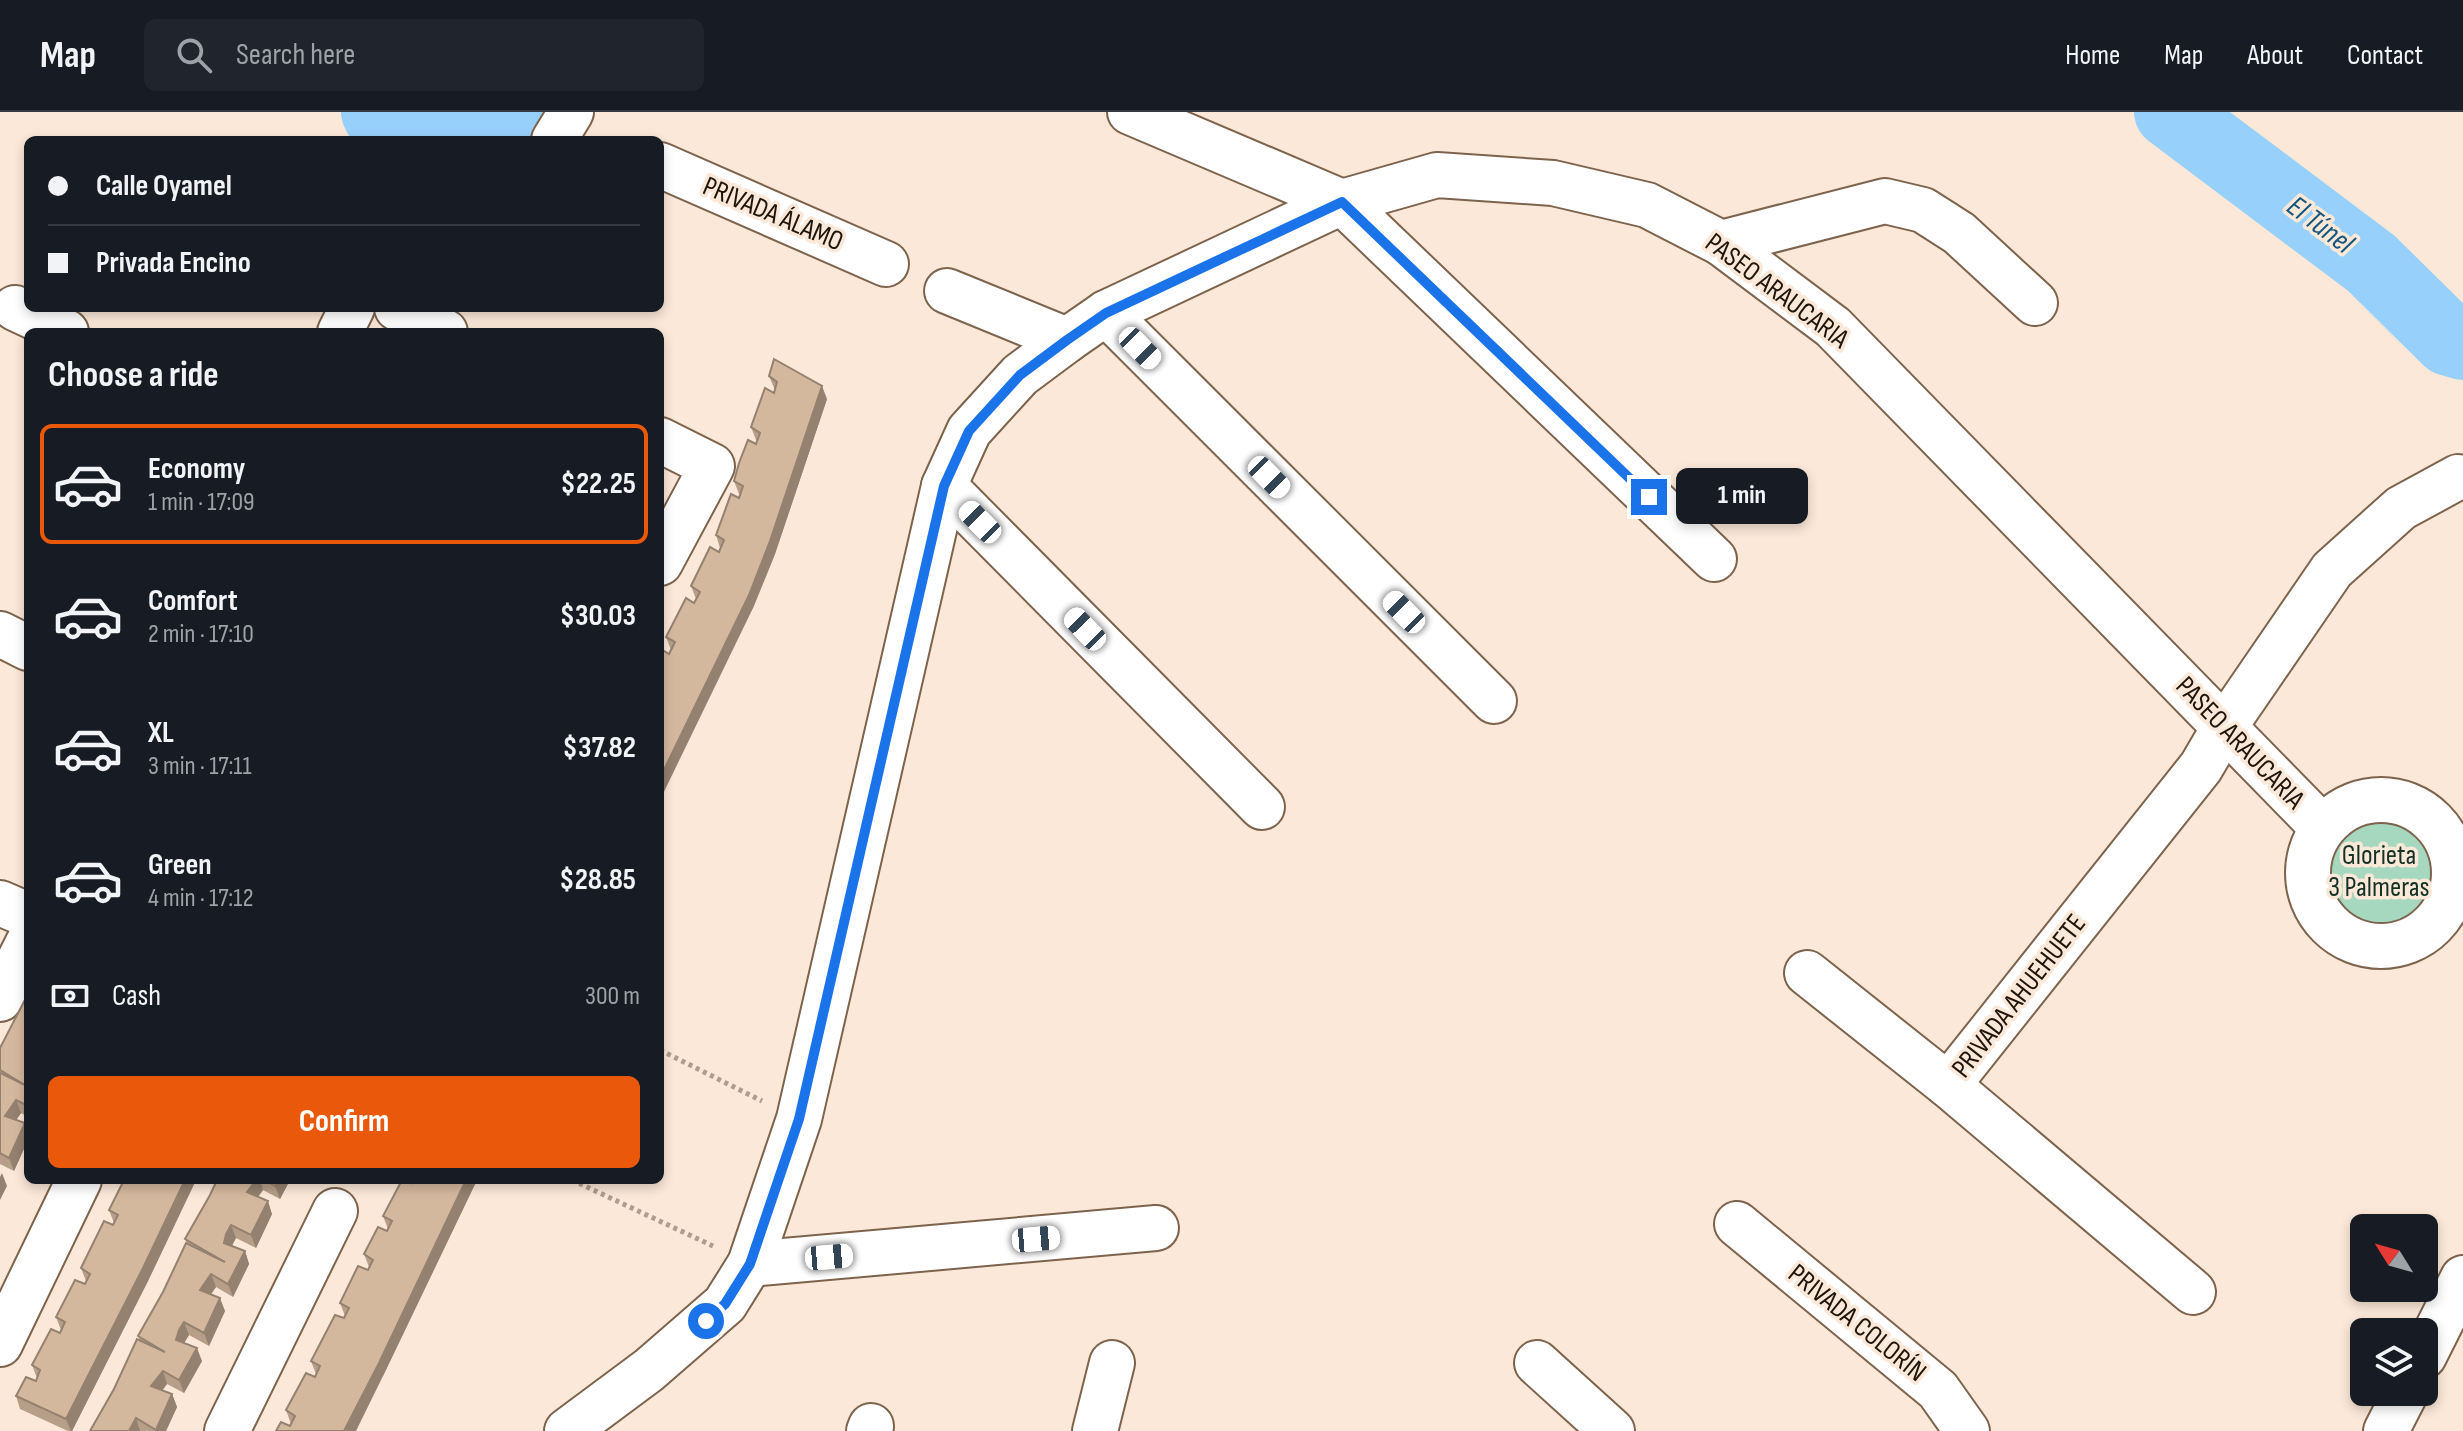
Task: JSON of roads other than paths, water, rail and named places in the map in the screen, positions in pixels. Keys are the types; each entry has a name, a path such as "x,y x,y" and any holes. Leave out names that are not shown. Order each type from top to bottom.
{"street":[{"path":"556,136 571,112"},
{"path":"1130,112 1342,202 1714,559"},
{"name":"PRIVADA ÁLAMO","path":"664,167 886,264"},
{"name":"PASEO ARAUCARIA","path":"567,1431 649,1370 725,1304 750,1264 799,1119 944,486 969,431 1020,375 1106,313 1342,202 1437,175 1553,183 1647,205 1721,243 1833,327 2322,827"},
{"path":"1721,243 1885,201 1923,210 1959,233 2035,303"},
{"path":"947,291 1067,340"},
{"path":"15,308 58,328"},
{"path":"405,312 437,328"},
{"path":"1106,313 1494,701"},
{"path":"664,442 712,466 664,556"},
{"name":"PRIVADA AHUEHUETE","path":"2193,1292 1948,1085 2201,767 2225,726 2332,570 2401,508 2458,477"},
{"path":"944,486 1262,807"},
{"path":"0,634 24,646"},
{"path":"2398,799 2435,820 2455,858 2457,902 2429,930 2397,946 2361,945 2330,927 2310,897 2308,861 2322,827 2345,807 2356,802 2398,799"},
{"path":"0,903 24,913"},
{"path":"0,999 24,951"},
{"path":"1807,973 1948,1085"},
{"path":"0,1344 77,1184"},
{"path":"227,1431 335,1211"},
{"name":"PRIVADA COLORÍN","path":"1737,1224 1938,1390 1967,1431"},
{"path":"750,1264 1156,1228"},
{"path":"2438,1328 2463,1278"},
{"path":"1095,1431 1112,1363"},
{"path":"1537,1363 1612,1431"},
{"path":"2386,1431 2399,1406"}],"waterway":[{"name":"El Túnel","path":"377,112 386,128 495,134 509,112"},
{"name":"El Túnel","path":"2170,112 2371,263 2449,340 2463,344"}],"park label":[{"name":"Glorieta 3 Palmeras","path":"2379,871"}]}
